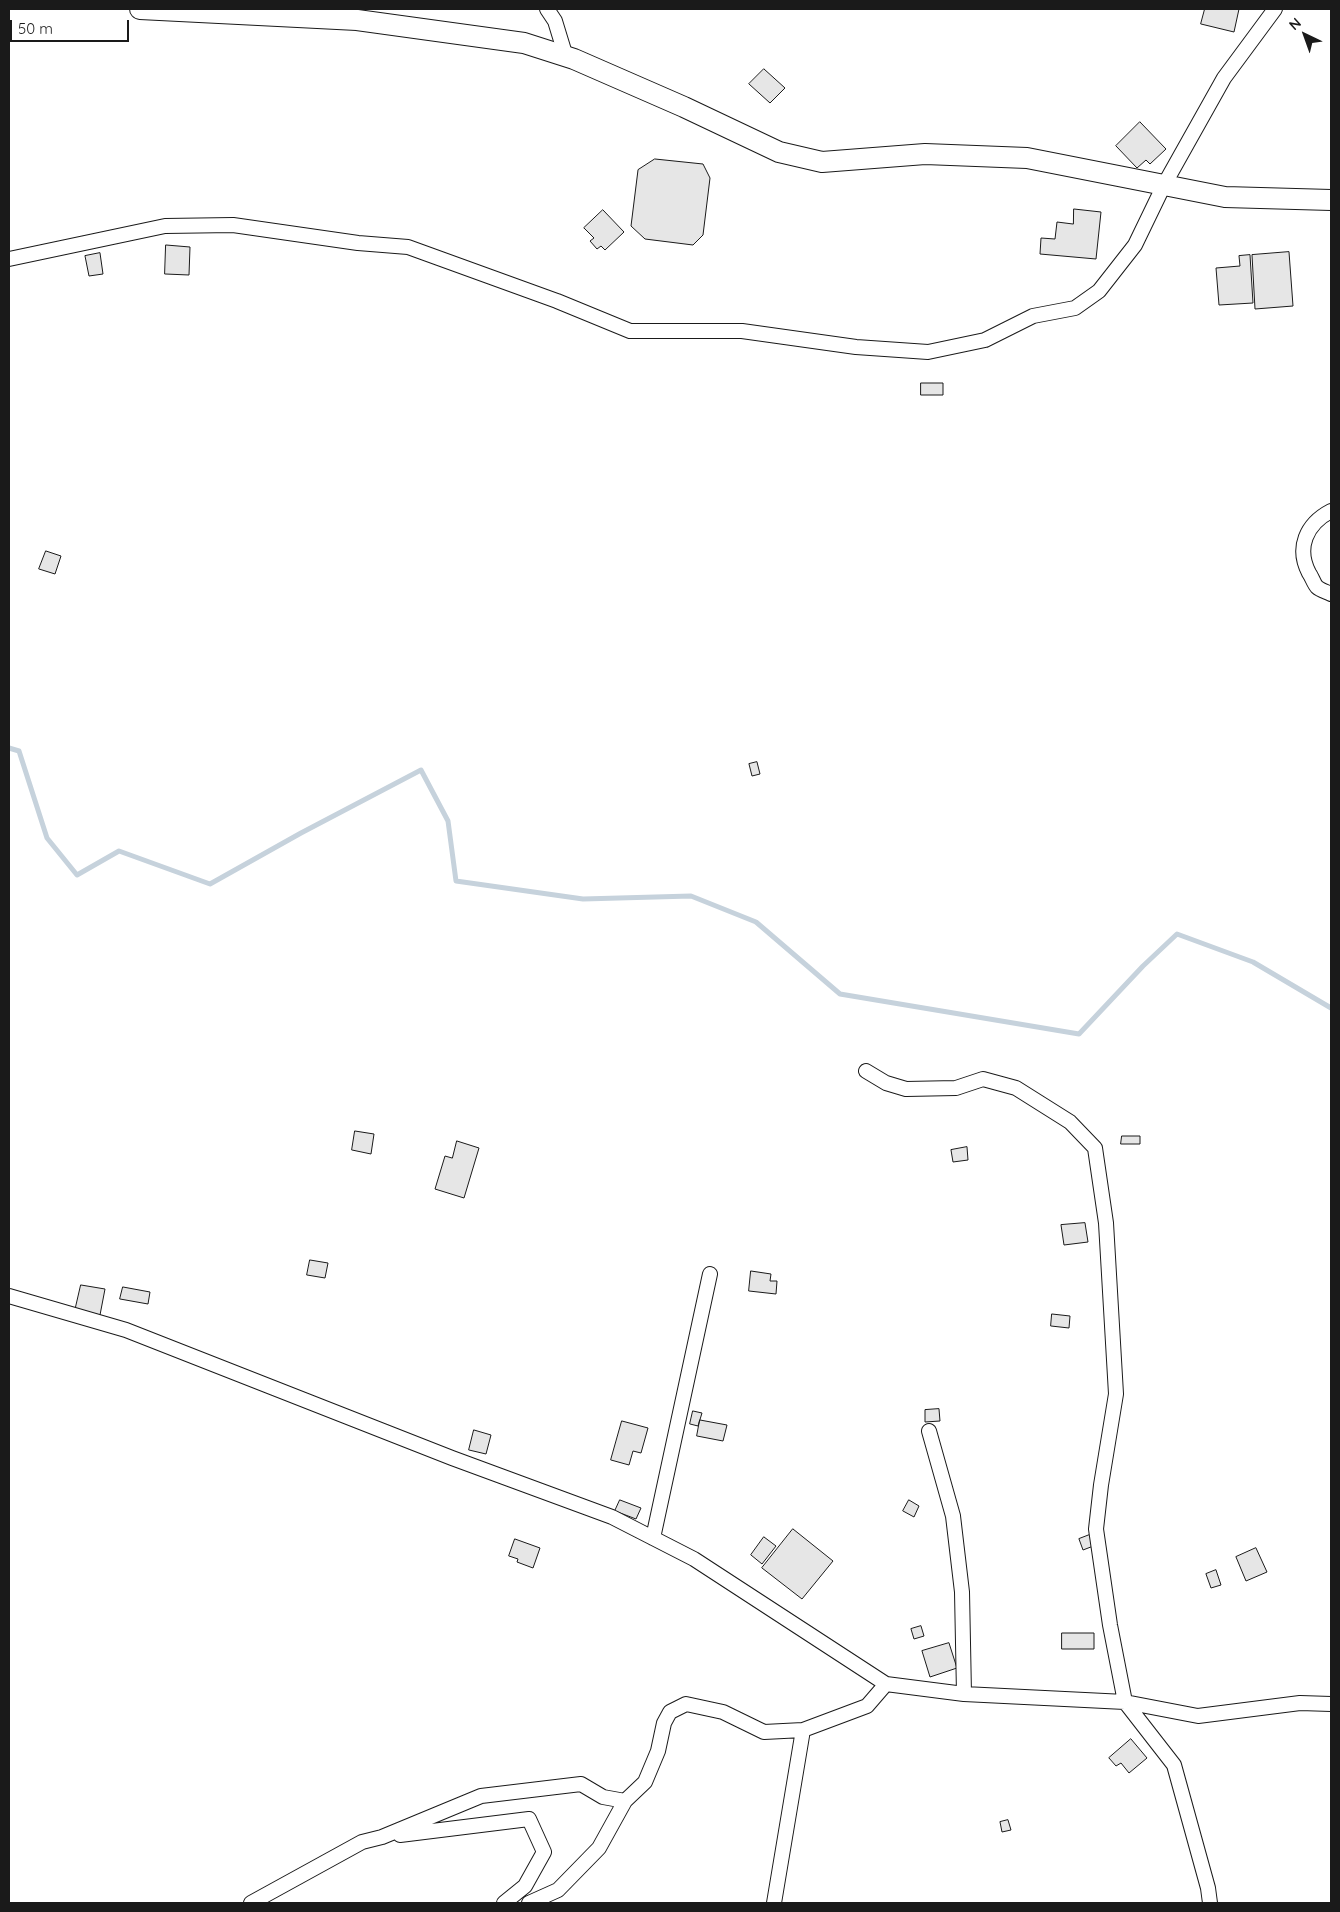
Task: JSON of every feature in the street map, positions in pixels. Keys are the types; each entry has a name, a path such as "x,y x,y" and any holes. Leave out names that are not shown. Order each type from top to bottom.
{"main road":[{"path":"140,9 357,20 524,43 566,57 684,107 779,152 822,162 925,154 1027,158 1225,197 1331,200"}],"street":[{"path":"547,9 555,21 566,57"},
{"path":"9,259 166,226 233,225 358,243 408,247 630,331 742,331 856,347 928,352 985,340 1033,316 1075,308 1099,291 1135,244 1164,185 1224,78 1275,9"},
{"path":"1331,511 1323,515 1310,529 1304,544 1303,561 1317,587 1331,594"},
{"path":"866,1071 886,1083 906,1089 956,1088 983,1079 1016,1088 1070,1122 1095,1148 1106,1223 1116,1394 1101,1485 1096,1529 1110,1625 1125,1702 1174,1765 1208,1888 1210,1903"},
{"path":"653,1538 710,1274"},
{"path":"9,1296 126,1330 452,1458 612,1517 694,1559 886,1684 964,1694 1125,1702 1198,1716 1300,1703 1331,1704"},
{"path":"929,1431 953,1516 962,1592 964,1694"},
{"path":"530,1903 558,1890 599,1848 625,1801 645,1782 658,1751 664,1723 670,1712 686,1704 723,1712 764,1732 803,1730 867,1706 886,1684"},
{"path":"774,1903 803,1730"},
{"path":"382,1837 481,1796 581,1784 603,1797 625,1801"},
{"path":"251,1903 362,1842 382,1837 529,1819 544,1852 525,1886 504,1903"}],"building":[{"path":"1205,9 1239,9 1234,32 1201,24"},
{"path":"764,69 785,88 770,103 749,84"},
{"path":"1140,122 1166,149 1150,164 1146,160 1137,168 1116,146"},
{"path":"655,159 703,164 710,178 703,235 693,245 645,239 631,226 638,170"},
{"path":"1074,209 1101,212 1096,259 1040,254 1041,238 1055,239 1057,222 1073,224"},
{"path":"603,210 624,232 605,250 601,246 597,249 590,241 594,238 584,228"},
{"path":"166,245 190,247 189,275 165,274"},
{"path":"1289,252 1293,306 1255,309 1252,255"},
{"path":"100,253 103,274 89,276 85,256"},
{"path":"1250,255 1253,303 1219,305 1216,268 1240,266 1239,256"},
{"path":"921,383 943,383 943,395 921,395"},
{"path":"46,551 61,556 55,574 39,569"},
{"path":"757,762 760,774 752,776 749,764"},
{"path":"355,1131 374,1134 371,1154 352,1150"},
{"path":"1122,1136 1140,1136 1140,1144 1121,1144"},
{"path":"457,1141 479,1148 464,1198 435,1189 445,1156 452,1158"},
{"path":"967,1147 968,1160 953,1162 951,1150"},
{"path":"1085,1223 1088,1242 1064,1245 1061,1225"},
{"path":"310,1260 328,1263 325,1278 307,1275"},
{"path":"751,1271 771,1274 770,1281 777,1281 776,1294 749,1291"},
{"path":"81,1285 105,1289 100,1315 75,1311"},
{"path":"123,1287 150,1292 148,1304 120,1299"},
{"path":"1052,1314 1070,1316 1069,1328 1051,1326"},
{"path":"939,1409 940,1421 925,1422 925,1410"},
{"path":"693,1411 702,1413 698,1426 690,1424"},
{"path":"700,1420 727,1425 723,1441 697,1436"},
{"path":"622,1421 648,1428 641,1453 633,1451 629,1465 611,1460"},
{"path":"474,1430 491,1435 486,1454 469,1450"},
{"path":"620,1500 641,1508 636,1519 615,1511"},
{"path":"909,1500 919,1506 914,1517 903,1511"},
{"path":"793,1529 833,1561 802,1599 762,1568"},
{"path":"1092,1534 1096,1545 1083,1550 1079,1539"},
{"path":"764,1537 776,1546 762,1564 751,1555"},
{"path":"515,1539 540,1548 533,1568 517,1562 518,1559 509,1556"},
{"path":"1256,1548 1267,1572 1246,1581 1236,1557"},
{"path":"1216,1570 1221,1585 1211,1588 1206,1574"},
{"path":"921,1626 924,1636 914,1639 911,1629"},
{"path":"1062,1633 1094,1633 1094,1649 1062,1649"},
{"path":"949,1643 957,1668 930,1677 922,1651"},
{"path":"1131,1739 1147,1758 1129,1773 1121,1763 1116,1766 1109,1758"},
{"path":"1008,1820 1011,1830 1002,1832 1000,1822"}],"waterway":[{"path":"9,748 19,751 47,838 77,875 119,851 210,884 301,833 421,770 448,821 456,881 583,899 691,896 756,922 840,994 1079,1034 1143,966 1177,934 1253,962 1331,1008"}]}
